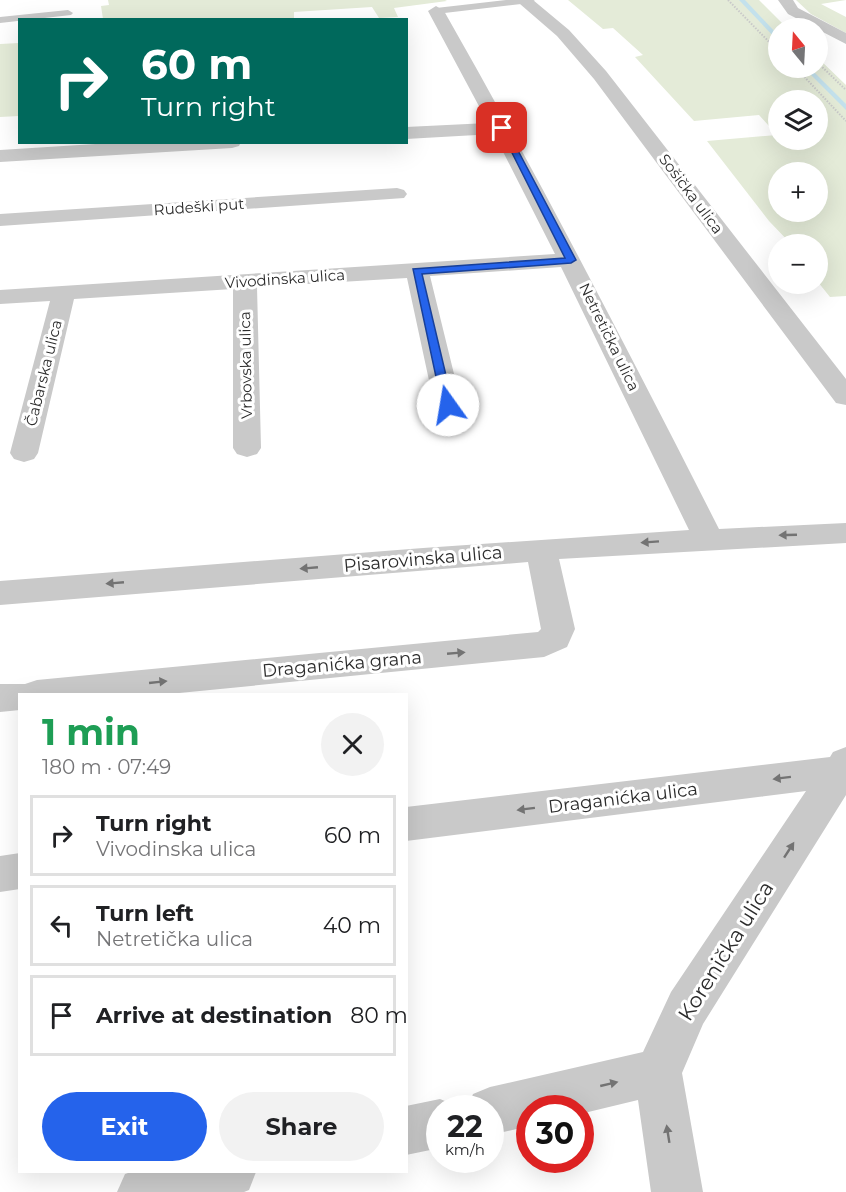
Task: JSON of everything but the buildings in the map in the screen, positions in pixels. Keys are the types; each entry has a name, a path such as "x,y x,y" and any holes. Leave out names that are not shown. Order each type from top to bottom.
{"street":[{"path":"785,0 793,10 846,39"},
{"name":"Sošička ulica","path":"525,1 563,33 600,75 846,397"},
{"name":"Netretička ulica","path":"436,11 502,128 571,260 708,538"},
{"path":"408,133 502,128"},
{"path":"0,156 199,144"},
{"name":"Rudeški put","path":"0,220 397,194"},
{"name":"Vivodinska ulica","path":"0,297 571,260"},
{"path":"417,271 453,427"},
{"name":"Vrbovska ulica","path":"245,282 247,448"},
{"name":"Čabarska ulica","path":"24,453 64,293"},
{"name":"Pisarovinska ulica","path":"0,592 708,538 846,533"},
{"name":"Draganićka grana","path":"47,693 544,644 555,638 558,629 541,550"},
{"path":"0,699 18,696"},
{"name":"Draganićka ulica","path":"408,824 843,767"},
{"name":"Korenička ulica","path":"658,1072 687,1008 843,767"},
{"path":"0,874 18,871"},
{"path":"504,1108 658,1072 677,1192"},
{"path":"408,1131 426,1126"},
{"path":"143,1192 227,1173"}],"lane":[{"path":"34,18 68,16 65,0"},
{"path":"436,11 530,0"},
{"path":"0,20 18,19"}],"path":[{"path":"728,0 768,41"},
{"path":"828,73 846,90"},
{"path":"805,78 846,121"}],"green space":[{"path":"108,0 447,1 394,8 398,17 379,18 372,7 294,12 294,18 103,18 101,6 109,5"},
{"path":"568,0 759,0 777,18 768,18 768,78 828,78 828,68 846,85 846,296 830,297 828,294 828,234 781,234 770,222 828,222 828,162 768,162 768,220 707,141 768,136 768,150 828,150 828,90 768,90 768,125 759,115 694,121 635,57 643,55 613,28 603,29"},
{"path":"796,0 846,0 821,4 846,17 846,33 828,23 828,18 818,18"},
{"path":"18,43 18,116 0,117 0,44"}],"waterway":[{"path":"742,0 768,27"},
{"path":"817,78 846,108"}],"route":[{"path":"448,405 417,271 571,260 502,128"}]}
